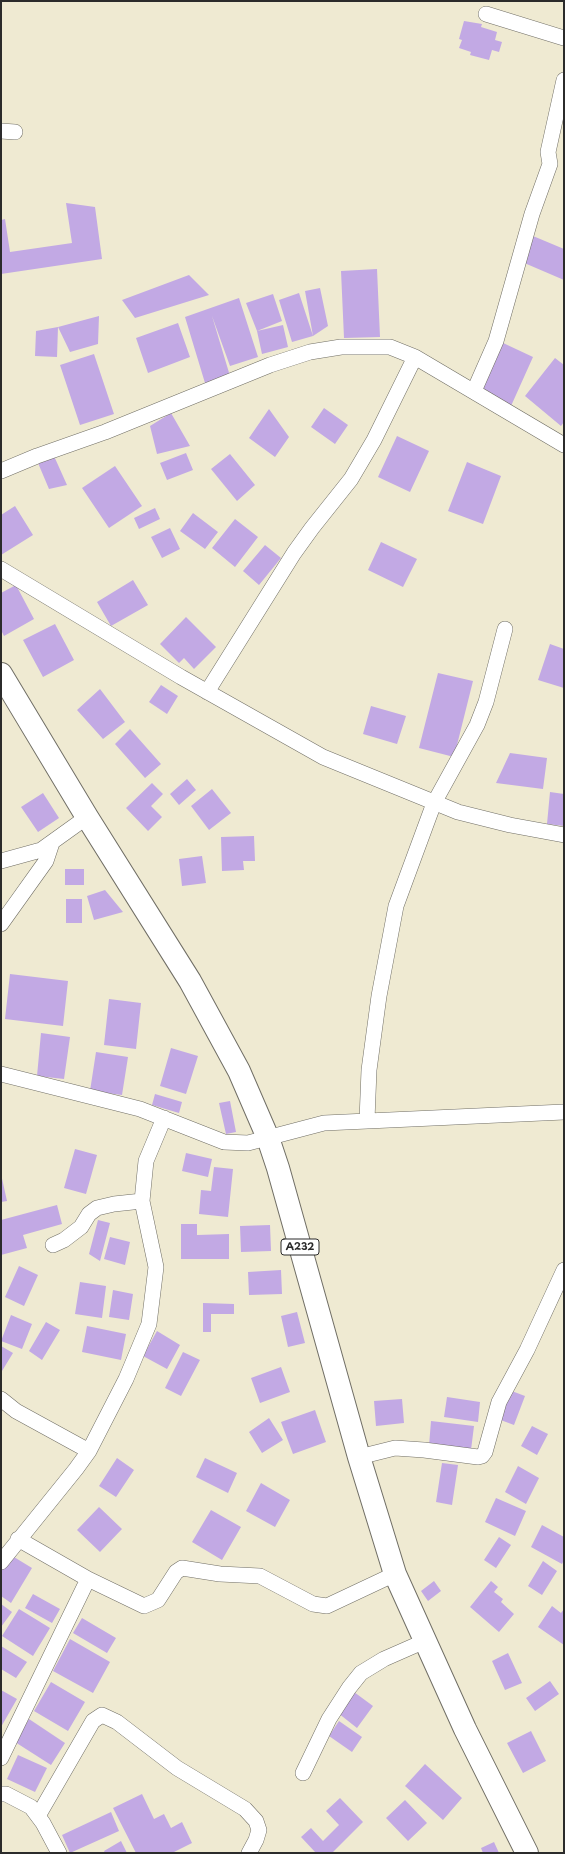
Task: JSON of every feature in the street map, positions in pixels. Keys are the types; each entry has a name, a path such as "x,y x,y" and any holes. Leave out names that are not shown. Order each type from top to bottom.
{"main road":[{"name":"A232","path":"1,674 87,817 190,981 239,1071 268,1138 280,1175 359,1457 395,1574 465,1729 527,1853"}],"street":[{"path":"486,14 564,38"},
{"path":"474,392 496,341 532,214 550,164 548,152 564,80"},
{"path":"1,471 37,456 105,432 270,365 310,352 341,347 390,347 415,357 564,445"},
{"path":"207,692 294,553 351,479 374,440 415,357"},
{"path":"1,570 207,692 323,757 458,812 510,825 564,835"},
{"path":"367,1120 370,1063 379,996 396,906 434,802 477,725 505,629"},
{"path":"1,861 42,850 87,817"},
{"path":"1,924 46,861 52,843"},
{"path":"1,1074 140,1109 224,1142 248,1143 324,1123 564,1112"},
{"path":"1,1562 89,1451 126,1379 149,1324 156,1267 142,1201 146,1161 164,1118"},
{"path":"53,1245 64,1240 81,1227 89,1214 97,1208 114,1204 142,1201"},
{"path":"359,1457 395,1448 478,1457 482,1456 485,1452 499,1402 527,1350 564,1270"},
{"path":"1,1399 16,1412 89,1451"},
{"path":"18,1539 88,1579 144,1606 158,1600 176,1572 182,1568 220,1574 260,1576 313,1604 327,1606 395,1574"},
{"path":"1,1758 88,1579"},
{"path":"303,1773 329,1719 349,1688 361,1673 384,1659 425,1641"},
{"path":"38,1816 93,1721 102,1715 116,1722 177,1768 245,1809 256,1821 259,1830 256,1840 249,1853"},
{"path":"1,1794 6,1794 31,1808 38,1816 59,1853"}],"building":[{"path":"464,21 482,24 481,27 497,32 495,40 502,42 499,52 492,50 489,60 470,55 471,52 459,48 462,40 459,39"},
{"path":"66,203 95,207 102,259 1,274 1,220 5,219 10,252 72,243"},
{"path":"533,236 564,249 564,280 522,262"},
{"path":"377,269 380,337 344,338 341,271"},
{"path":"189,275 209,295 135,318 122,300"},
{"path":"320,288 328,326 313,336 305,291"},
{"path":"299,293 313,336 292,342 279,300"},
{"path":"273,294 282,321 257,331 246,303"},
{"path":"239,298 258,357 230,366 212,316 230,376 205,383 185,317"},
{"path":"99,316 98,344 70,352 58,327"},
{"path":"178,323 190,357 148,373 136,338"},
{"path":"283,325 288,347 262,354 257,331"},
{"path":"58,327 57,357 35,356 36,331"},
{"path":"501,342 533,357 511,406 479,391"},
{"path":"94,354 114,414 80,425 60,365"},
{"path":"555,358 564,365 564,422 561,426 525,396"},
{"path":"324,408 348,425 335,444 311,427"},
{"path":"269,409 289,437 275,457 249,438"},
{"path":"171,413 190,446 157,454 150,426"},
{"path":"397,436 429,451 410,492 378,477"},
{"path":"186,453 193,470 167,480 160,463"},
{"path":"230,454 255,485 237,501 211,469"},
{"path":"54,456 67,485 49,489 38,463"},
{"path":"467,462 501,476 483,524 448,511"},
{"path":"115,466 142,506 109,528 82,488"},
{"path":"15,506 33,535 1,555 1,515"},
{"path":"155,508 160,519 139,529 134,518"},
{"path":"193,513 218,532 205,549 180,531"},
{"path":"235,519 258,537 235,567 212,548"},
{"path":"170,528 180,549 162,558 151,537"},
{"path":"381,542 417,559 403,587 368,570"},
{"path":"265,545 281,558 259,585 243,571"},
{"path":"133,580 148,605 111,626 97,602"},
{"path":"16,585 34,619 4,636 1,630 1,593"},
{"path":"186,617 216,647 194,669 184,658 179,663 160,644"},
{"path":"55,624 74,660 43,677 23,640"},
{"path":"550,644 564,649 564,688 538,680"},
{"path":"438,673 473,681 454,757 419,748"},
{"path":"161,685 178,696 167,714 149,702"},
{"path":"100,689 125,722 103,739 77,710"},
{"path":"371,706 406,716 397,744 363,734"},
{"path":"130,729 161,764 145,778 115,744"},
{"path":"510,753 547,758 543,789 496,783"},
{"path":"187,779 196,790 179,805 170,794"},
{"path":"152,783 163,794 151,806 162,817 148,831 126,808"},
{"path":"212,789 231,813 209,830 191,806"},
{"path":"550,792 564,794 564,826 547,824"},
{"path":"43,793 59,818 38,832 21,807"},
{"path":"254,836 255,861 243,861 244,870 222,871 221,837"},
{"path":"202,856 206,883 182,886 179,859"},
{"path":"65,869 84,869 84,885 65,885"},
{"path":"105,890 123,912 94,920 87,896"},
{"path":"66,899 82,899 82,923 66,923"},
{"path":"10,974 68,981 63,1026 5,1019"},
{"path":"109,999 141,1003 136,1049 104,1045"},
{"path":"41,1033 70,1037 64,1079 37,1076"},
{"path":"171,1048 198,1056 186,1094 160,1086"},
{"path":"96,1052 128,1057 122,1095 90,1091"},
{"path":"155,1094 182,1102 179,1113 152,1105"},
{"path":"230,1101 236,1132 226,1134 219,1103"},
{"path":"75,1149 97,1155 86,1194 64,1188"},
{"path":"186,1153 212,1159 208,1177 182,1171"},
{"path":"214,1167 233,1169 228,1217 199,1214 201,1190 211,1191"},
{"path":"1,1174 7,1201 1,1202"},
{"path":"57,1205 62,1224 23,1235 27,1248 1,1255 1,1220"},
{"path":"98,1220 110,1223 100,1261 89,1254"},
{"path":"181,1224 197,1224 197,1235 229,1234 229,1259 181,1259"},
{"path":"270,1225 271,1251 241,1252 240,1226"},
{"path":"110,1237 130,1242 125,1265 104,1259"},
{"path":"19,1266 38,1275 24,1306 5,1297"},
{"path":"281,1270 282,1294 249,1295 248,1272"},
{"path":"80,1282 106,1286 102,1318 75,1314"},
{"path":"113,1290 133,1294 129,1320 109,1317"},
{"path":"203,1303 234,1304 234,1314 211,1314 211,1332 203,1332"},
{"path":"297,1312 305,1343 288,1347 281,1316"},
{"path":"11,1315 32,1324 22,1349 1,1341"},
{"path":"46,1322 60,1330 42,1360 29,1351"},
{"path":"87,1326 126,1334 121,1360 82,1352"},
{"path":"157,1331 180,1345 167,1369 143,1356"},
{"path":"1,1346 13,1353 2,1371 1,1371"},
{"path":"183,1352 200,1360 181,1396 165,1388"},
{"path":"281,1367 290,1392 260,1403 251,1378"},
{"path":"509,1390 525,1396 514,1425 498,1419"},
{"path":"447,1397 480,1402 478,1422 444,1417"},
{"path":"402,1399 404,1423 376,1426 374,1401"},
{"path":"315,1410 326,1442 293,1454 281,1422"},
{"path":"269,1418 283,1440 262,1453 249,1432"},
{"path":"431,1421 474,1426 471,1450 429,1446"},
{"path":"532,1426 548,1434 537,1455 521,1446"},
{"path":"117,1458 134,1470 116,1497 99,1486"},
{"path":"205,1458 237,1473 228,1493 196,1477"},
{"path":"442,1463 458,1465 452,1505 436,1502"},
{"path":"518,1466 539,1478 526,1504 505,1492"},
{"path":"261,1483 290,1500 275,1527 246,1511"},
{"path":"496,1498 526,1511 515,1536 485,1522"},
{"path":"99,1507 122,1529 100,1552 77,1530"},
{"path":"211,1510 241,1527 222,1560 192,1542"},
{"path":"542,1525 564,1537 564,1560 562,1564 531,1547"},
{"path":"499,1537 511,1545 496,1568 484,1560"},
{"path":"9,1554 32,1568 11,1603 1,1596 1,1567"},
{"path":"543,1561 557,1571 542,1595 528,1586"},
{"path":"434,1581 441,1591 428,1601 421,1591"},
{"path":"491,1581 498,1587 494,1592 503,1599 501,1602 514,1614 499,1632 470,1607"},
{"path":"33,1594 60,1609 52,1623 25,1608"},
{"path":"1,1604 12,1612 1,1627"},
{"path":"552,1606 561,1613 564,1609 564,1645 538,1627"},
{"path":"19,1609 50,1628 33,1656 2,1636"},
{"path":"82,1618 116,1638 107,1653 73,1633"},
{"path":"70,1639 110,1662 93,1693 53,1671"},
{"path":"1,1646 27,1662 16,1678 1,1669"},
{"path":"508,1653 522,1683 505,1690 492,1661"},
{"path":"550,1681 559,1694 535,1711 526,1698"},
{"path":"51,1682 85,1702 68,1731 34,1711"},
{"path":"1,1690 17,1699 1,1727"},
{"path":"354,1692 373,1706 357,1728 338,1713"},
{"path":"29,1719 65,1743 51,1765 15,1742"},
{"path":"339,1721 362,1737 352,1752 329,1736"},
{"path":"531,1731 546,1761 523,1773 507,1743"},
{"path":"18,1755 47,1768 35,1792 7,1779"},
{"path":"425,1764 462,1798 443,1820 405,1786"},
{"path":"142,1794 154,1819 164,1814 171,1828 182,1822 192,1843 172,1853 136,1853 113,1808"},
{"path":"340,1798 363,1822 332,1853 316,1853 301,1837 311,1828 323,1841 339,1825 326,1811"},
{"path":"405,1800 427,1823 408,1841 386,1818"},
{"path":"111,1812 119,1831 70,1853 62,1835"},
{"path":"121,1841 127,1853 105,1853 104,1851"},
{"path":"494,1842 499,1853 483,1853 481,1848"}]}
